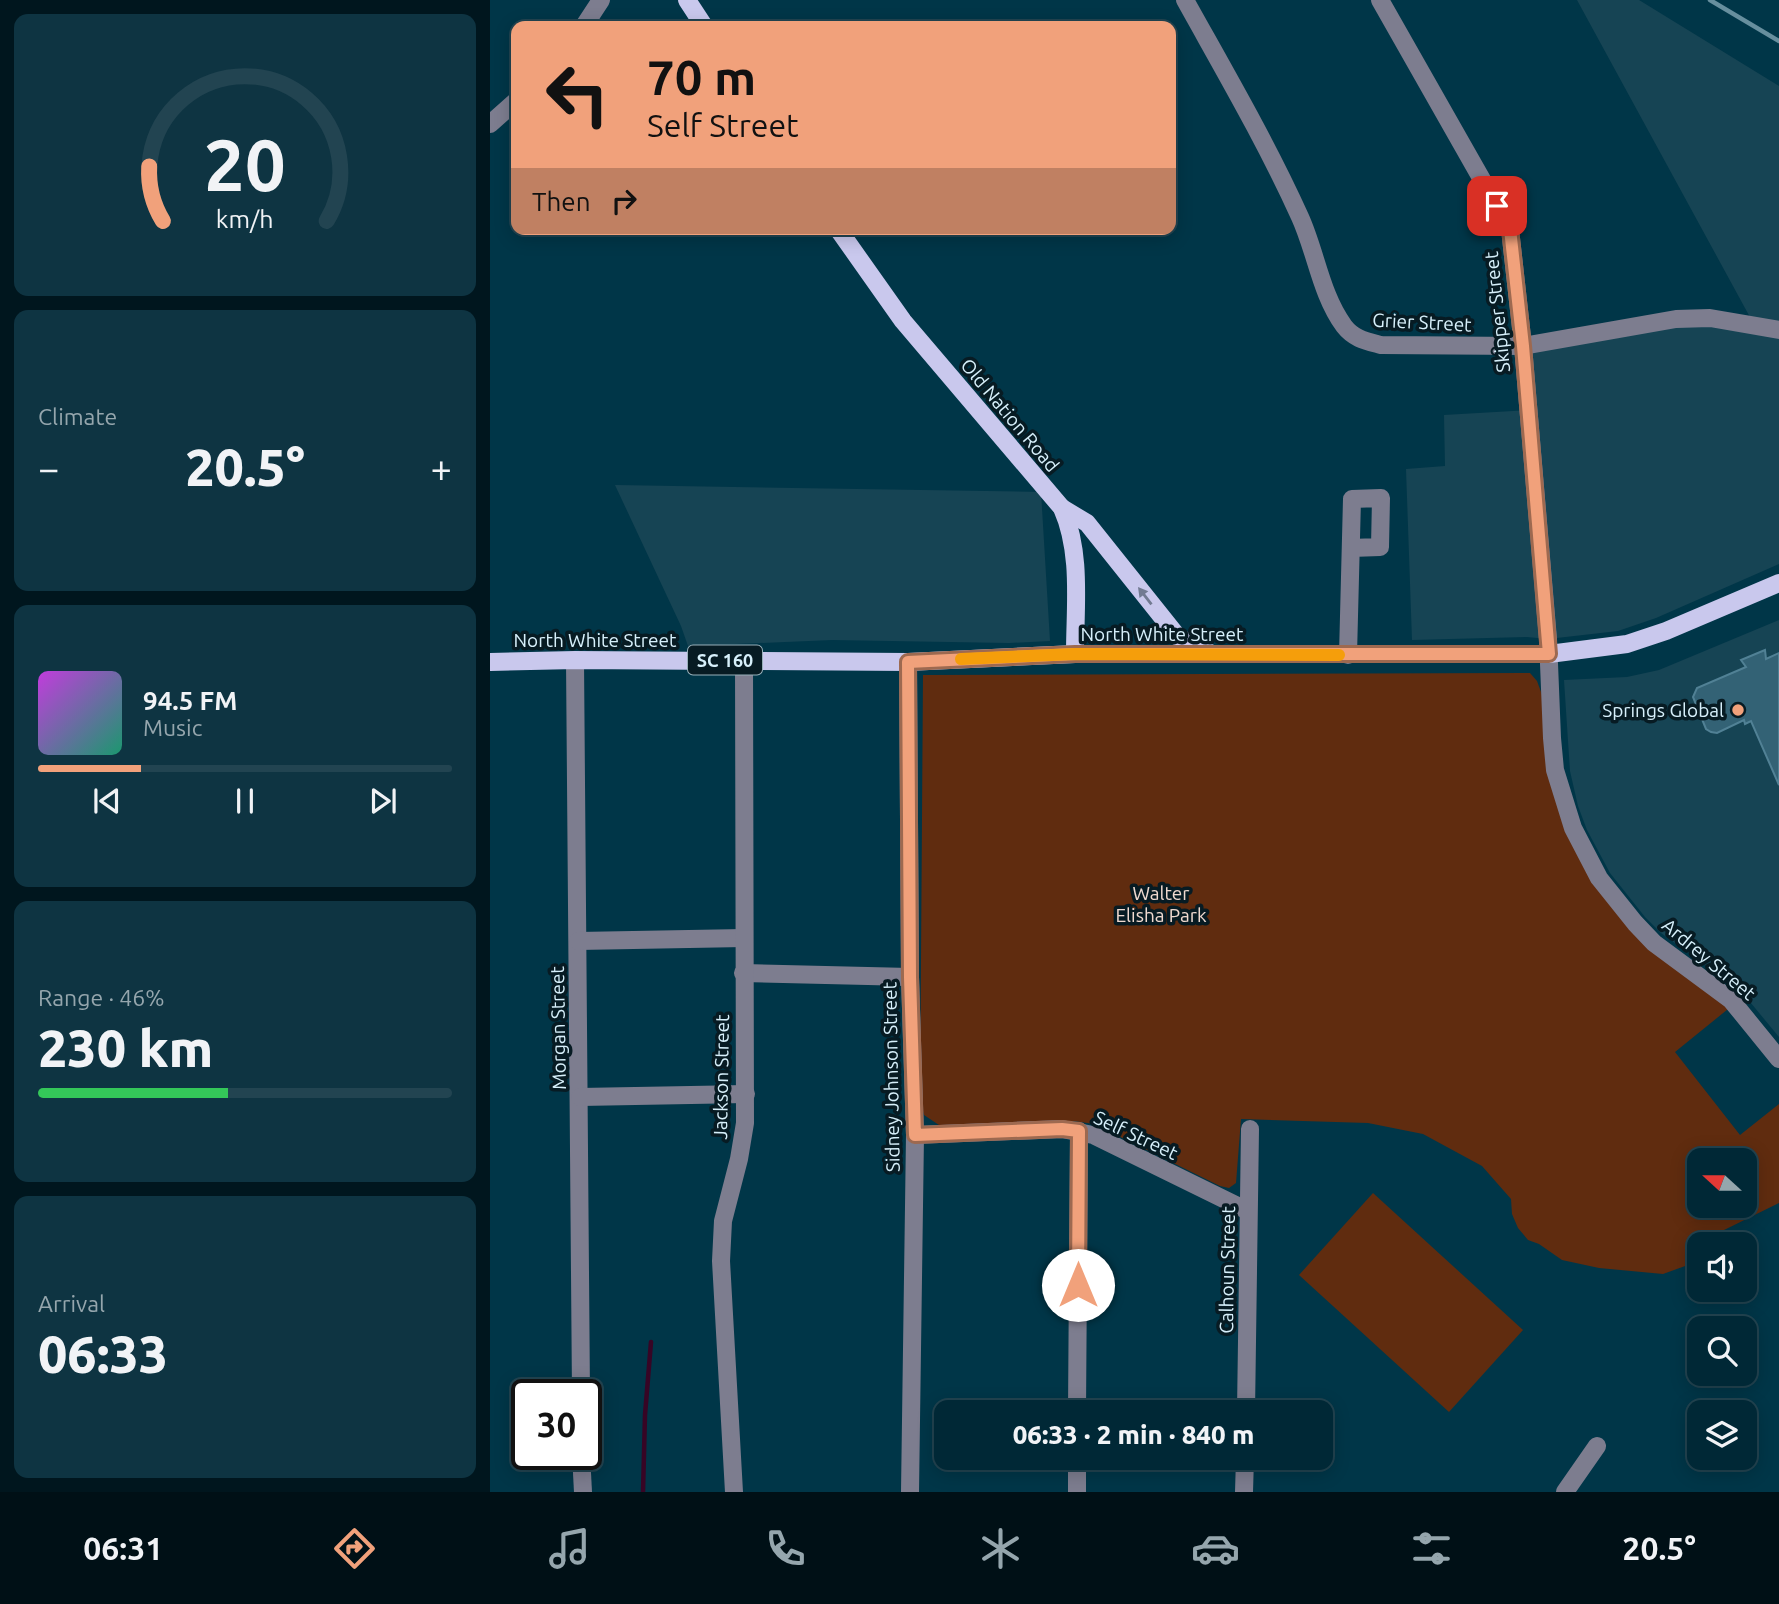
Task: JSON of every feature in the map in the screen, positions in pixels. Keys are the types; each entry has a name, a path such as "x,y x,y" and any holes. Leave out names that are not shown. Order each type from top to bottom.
{"main road":[{"path":"687,0 701,21"},
{"name":"Old Nation Road","path":"842,235 903,321 1062,508 1070,527 1074,551 1075,654"},
{"path":"1062,508 1087,523 1178,637 1214,655"},
{"name":"North White Street","path":"490,662 908,662 1075,654 1549,654 1627,644 1666,631 1779,583"}],"street":[{"path":"587,21 601,0"},
{"name":"Grier Street","path":"1185,0 1264,139 1302,221 1334,308 1345,327 1359,340 1381,345 1523,346 1676,319 1710,318 1779,330"},
{"name":"Skipper Street","path":"1380,0 1510,229 1523,346 1549,654"},
{"path":"490,124 511,105"},
{"path":"1348,655 1350,548"},
{"name":"Ardrey Street","path":"1549,654 1555,770 1573,828 1599,878 1654,943 1731,1000 1779,1059"},
{"name":"Morgan Street","path":"575,660 581,1379"},
{"name":"Jackson Street","path":"734,1492 721,1261 723,1221 745,1123 744,660"},
{"name":"Sidney Johnson Street","path":"908,662 910,977 915,1135 910,1492"},
{"path":"578,941 744,938"},
{"path":"743,973 910,977"},
{"path":"580,1097 746,1094"},
{"name":"Self Street","path":"915,1135 1062,1129 1079,1131 1093,1135 1248,1211"},
{"name":"Calhoun Street","path":"1246,1400 1250,1129"},
{"path":"1077,1400 1079,1131"},
{"path":"1565,1492 1597,1446"},
{"path":"582,1470 583,1492"},
{"path":"1077,1470 1077,1492"},
{"path":"1244,1492 1245,1470"}],"shaded area":[{"path":"1577,0 1639,0 1779,86 1779,564 1656,618 1618,631 1548,639 1527,637 1412,640 1406,469 1445,466 1444,415 1530,410 1526,349 1708,321 1757,330"},
{"path":"615,485 1041,492 1050,641 1009,643 832,640 688,646"},
{"path":"1779,620 1779,1037 1741,991 1661,933 1610,873 1587,830 1578,806 1570,771 1564,680 1627,677 1659,670"}],"green space":[{"name":"Walter Elisha Park","path":"1530,673 1537,681 1548,711 1552,767 1596,879 1733,1005 1675,1052 1740,1135 1779,1104 1779,1203 1757,1214 1757,1148 1687,1148 1687,1218 1748,1218 1720,1232 1687,1232 1687,1265 1663,1274 1599,1268 1562,1260 1539,1244 1528,1240 1518,1228 1512,1214 1511,1199 1482,1166 1423,1134 1368,1123 1241,1119 1236,1183 1229,1188 1094,1124 1074,1121 942,1127 924,1115 920,1102 923,675"},
{"path":"1373,1193 1523,1330 1449,1412 1299,1275"}],"building":[{"name":"Springs Global","path":"1765,650 1766,659 1779,653 1779,785 1751,721 1745,724 1744,720 1717,733 1711,732 1706,729 1693,697 1697,688 1746,667 1741,660"}],"waterway":[{"path":"643,1492 645,1415 651,1342"}],"railway":[{"path":"1710,0 1779,41"}],"slow traffic":[{"path":"961,659 1075,654 1339,655"}],"place":[{"name":"Springs Global","path":"1738,710"}],"route":[{"path":"1078,1285 1079,1131 1062,1129 915,1135 910,977 908,662 1075,654 1549,654 1523,346 1510,229 1497,206"}]}
